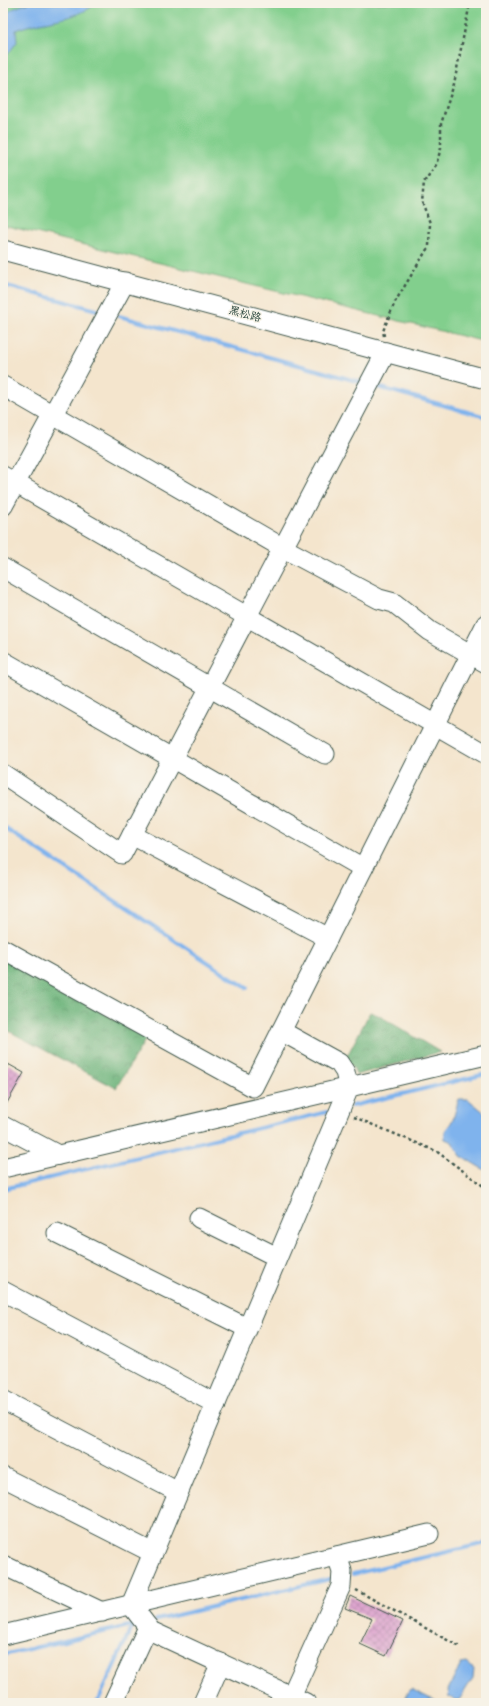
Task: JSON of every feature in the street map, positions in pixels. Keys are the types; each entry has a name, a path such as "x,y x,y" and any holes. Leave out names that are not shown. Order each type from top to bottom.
{"street":[{"name":"黑松路","path":"3,250 486,379"},
{"path":"3,506 9,479 53,416 125,282"},
{"path":"3,774 122,854 386,352"},
{"path":"3,386 283,548 379,600 394,603 430,630 478,659"},
{"path":"9,479 486,754"},
{"path":"3,568 325,754"},
{"path":"3,949 253,1087 435,724 478,659 486,624"},
{"path":"3,661 363,868"},
{"path":"132,835 328,938"},
{"path":"131,1605 349,1088 345,1072 339,1063 280,1031"},
{"path":"3,1168 486,1056"},
{"path":"3,1126 58,1155"},
{"path":"199,1218 277,1257"},
{"path":"56,1233 247,1328"},
{"path":"3,1291 216,1404"},
{"path":"3,1400 178,1492"},
{"path":"3,1477 153,1553"},
{"path":"3,1635 429,1534"},
{"path":"131,1605 151,1631 221,1663 295,1701 342,1582 342,1571 337,1556"},
{"path":"3,1565 102,1612"},
{"path":"114,1703 148,1627"},
{"path":"203,1703 221,1663"}],"path":[{"path":"386,352 383,331 389,316 395,302 429,246 430,223 422,202 424,182 436,165 441,148 441,124 454,84 470,3"},
{"path":"339,1111 436,1152 486,1188"},
{"path":"342,1582 460,1647"}],"green space":[{"path":"3,3 486,3 486,342 3,225"},
{"path":"3,958 147,1037 116,1088 3,1028"},
{"path":"370,1012 378,1015 440,1052 356,1075 354,1069 346,1058"}],"water":[{"path":"28,3 97,3 78,14 26,26 16,30 17,42 8,54 3,56 3,18 12,9"},
{"path":"459,1099 468,1099 486,1114 486,1171 461,1156 452,1142 445,1139 445,1131 453,1119"},
{"path":"467,1663 474,1669 473,1678 459,1700 455,1700 449,1697 448,1690 461,1664"},
{"path":"411,1689 439,1703 403,1703"}],"building":[{"path":"8,1064 24,1073 3,1110 3,1074"},
{"path":"350,1596 403,1621 386,1656 360,1644 372,1619 345,1608"}],"waterway":[{"path":"3,285 97,310"},
{"path":"119,316 364,383"},
{"path":"374,386 486,417"},
{"path":"3,827 247,988"},
{"path":"352,1106 486,1074"},
{"path":"3,1189 327,1112"},
{"path":"353,1574 486,1543"},
{"path":"156,1620 330,1579"},
{"path":"3,1655 133,1625"},
{"path":"97,1703 133,1625"}]}
